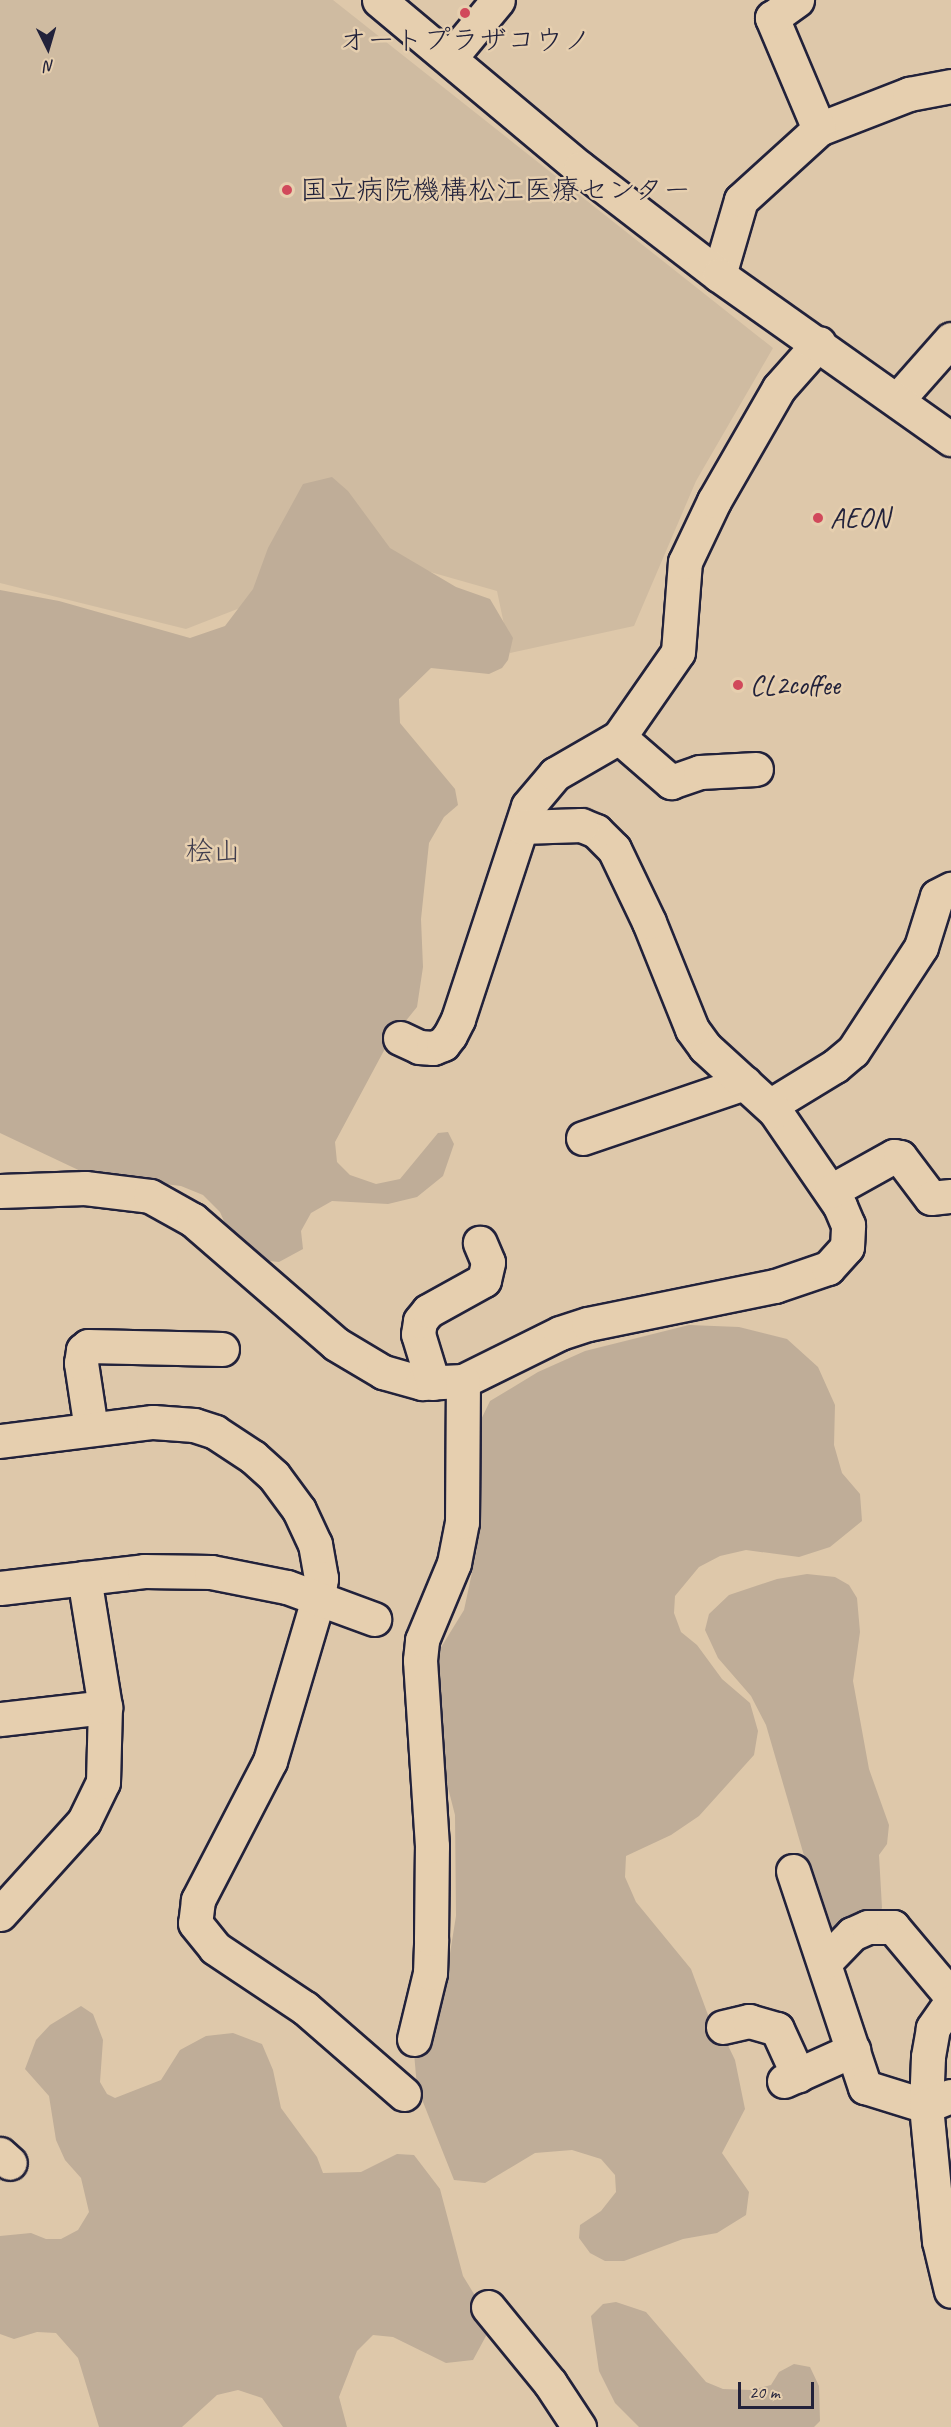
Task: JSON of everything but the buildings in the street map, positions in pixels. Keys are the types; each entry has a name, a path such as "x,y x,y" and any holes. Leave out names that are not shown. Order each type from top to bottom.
{"main road":[{"path":"379,0 580,168 719,275 819,343 951,439"},
{"path":"450,58 498,0"},
{"path":"797,0 772,18 819,129"},
{"path":"719,275 741,200 819,129 909,94 951,86"},
{"path":"898,399 951,339"},
{"path":"400,1038 419,1047 433,1047 443,1044 450,1035 528,806 555,774 619,737 678,652 683,617 681,576 714,501 778,388 819,343"},
{"path":"619,737 671,782 700,772 756,769"},
{"path":"0,1191 85,1188 150,1196 193,1220 336,1344 394,1377 448,1382 560,1333 588,1324 775,1286 828,1268 838,1261 848,1239 848,1225 831,1191 771,1105 745,1083 692,1029 650,922 607,840 581,825 522,827"},
{"path":"771,1105 836,1066 853,1051 921,947 937,896 951,889"},
{"path":"583,1138 745,1083"},
{"path":"831,1191 894,1156 900,1157 931,1198 951,1196"},
{"path":"414,2039 430,1973 431,1939 432,1846 420,1660 423,1640 454,1563 462,1522 448,1382 418,1334 420,1321 428,1311 484,1280 488,1268 480,1243"},
{"path":"91,1430 81,1363 83,1350 88,1346 222,1348"},
{"path":"0,1441 173,1421 215,1432 253,1457 289,1495 309,1527 321,1578 318,1599 270,1761 198,1900 195,1923 215,1948 304,2008 404,2094"},
{"path":"0,1588 144,1571 211,1572 277,1585 374,1620"},
{"path":"0,1914 88,1825 103,1782 105,1707 84,1578"},
{"path":"0,1719 105,1707"},
{"path":"793,1870 865,2087 939,2101"},
{"path":"825,1962 852,1934 868,1927 893,1927 951,1996"},
{"path":"951,2002 933,2028 928,2057 939,2101 939,2241 951,2291"},
{"path":"723,2026 749,2020 777,2029 791,2078 853,2050"},
{"path":"488,2307 550,2383 579,2427"}],"shaded area":[{"name":"国立病院機構松江医療センター","path":"0,0 333,0 773,348 696,481 634,626 510,653 497,591 374,556 186,629 0,583"}],"green space":[{"name":"桧山","path":"332,477 348,491 390,548 456,587 490,599 513,638 508,660 502,668 489,674 431,668 399,699 400,723 455,789 458,805 444,817 429,843 421,919 423,967 417,1007 388,1043 335,1142 337,1162 350,1175 376,1184 400,1179 438,1133 448,1132 454,1144 443,1176 417,1197 388,1204 332,1201 311,1213 301,1231 303,1249 279,1262 260,1260 230,1235 220,1212 203,1195 181,1186 89,1175 0,1133 0,590 59,601 190,638 225,626 253,589 268,548 303,484"},
{"path":"689,1325 739,1327 787,1339 818,1367 835,1405 834,1445 842,1473 860,1494 862,1521 830,1547 799,1557 746,1550 720,1556 699,1567 675,1596 674,1613 681,1632 697,1645 722,1679 750,1703 758,1731 754,1755 699,1816 671,1835 626,1856 625,1877 636,1902 691,1969 711,2023 723,2035 735,2060 745,2109 722,2153 749,2192 746,2215 717,2233 683,2239 624,2261 605,2261 590,2253 579,2238 580,2225 601,2211 616,2192 615,2175 601,2159 572,2150 535,2153 485,2183 454,2180 417,2087 414,2053 446,1978 456,1916 455,1815 438,1749 433,1694 440,1649 464,1610 477,1549 476,1430 490,1401 538,1372 585,1351"},
{"path":"807,1574 835,1577 849,1585 857,1598 860,1632 853,1681 869,1769 889,1825 887,1844 879,1855 882,1908 878,1914 836,1932 823,1921 766,1725 751,1696 718,1658 705,1630 709,1614 729,1595 777,1579"},
{"path":"81,2006 93,2014 103,2040 100,2082 107,2094 115,2098 161,2080 180,2050 206,2036 233,2033 262,2044 273,2070 281,2108 317,2157 323,2173 361,2172 397,2154 414,2155 440,2189 463,2276 482,2307 486,2336 473,2360 446,2363 393,2337 373,2335 357,2351 339,2397 347,2427 283,2427 262,2398 238,2390 217,2395 182,2427 99,2427 78,2358 56,2333 37,2332 14,2339 0,2334 0,2236 31,2233 46,2239 61,2239 78,2230 89,2212 81,2178 65,2160 56,2140 49,2096 25,2069 36,2040 50,2025"},
{"path":"616,2302 646,2312 706,2382 723,2389 751,2390 771,2385 779,2372 794,2364 810,2367 819,2386 820,2421 814,2427 639,2427 615,2403 599,2371 591,2316 603,2304"}],"place":[{"name":"オートプラザコウノ","path":"465,13"},
{"name":"国立病院機構松江医療センター","path":"287,190"},
{"name":"AEON","path":"818,518"},
{"name":"CL2coffee","path":"738,685"}]}
